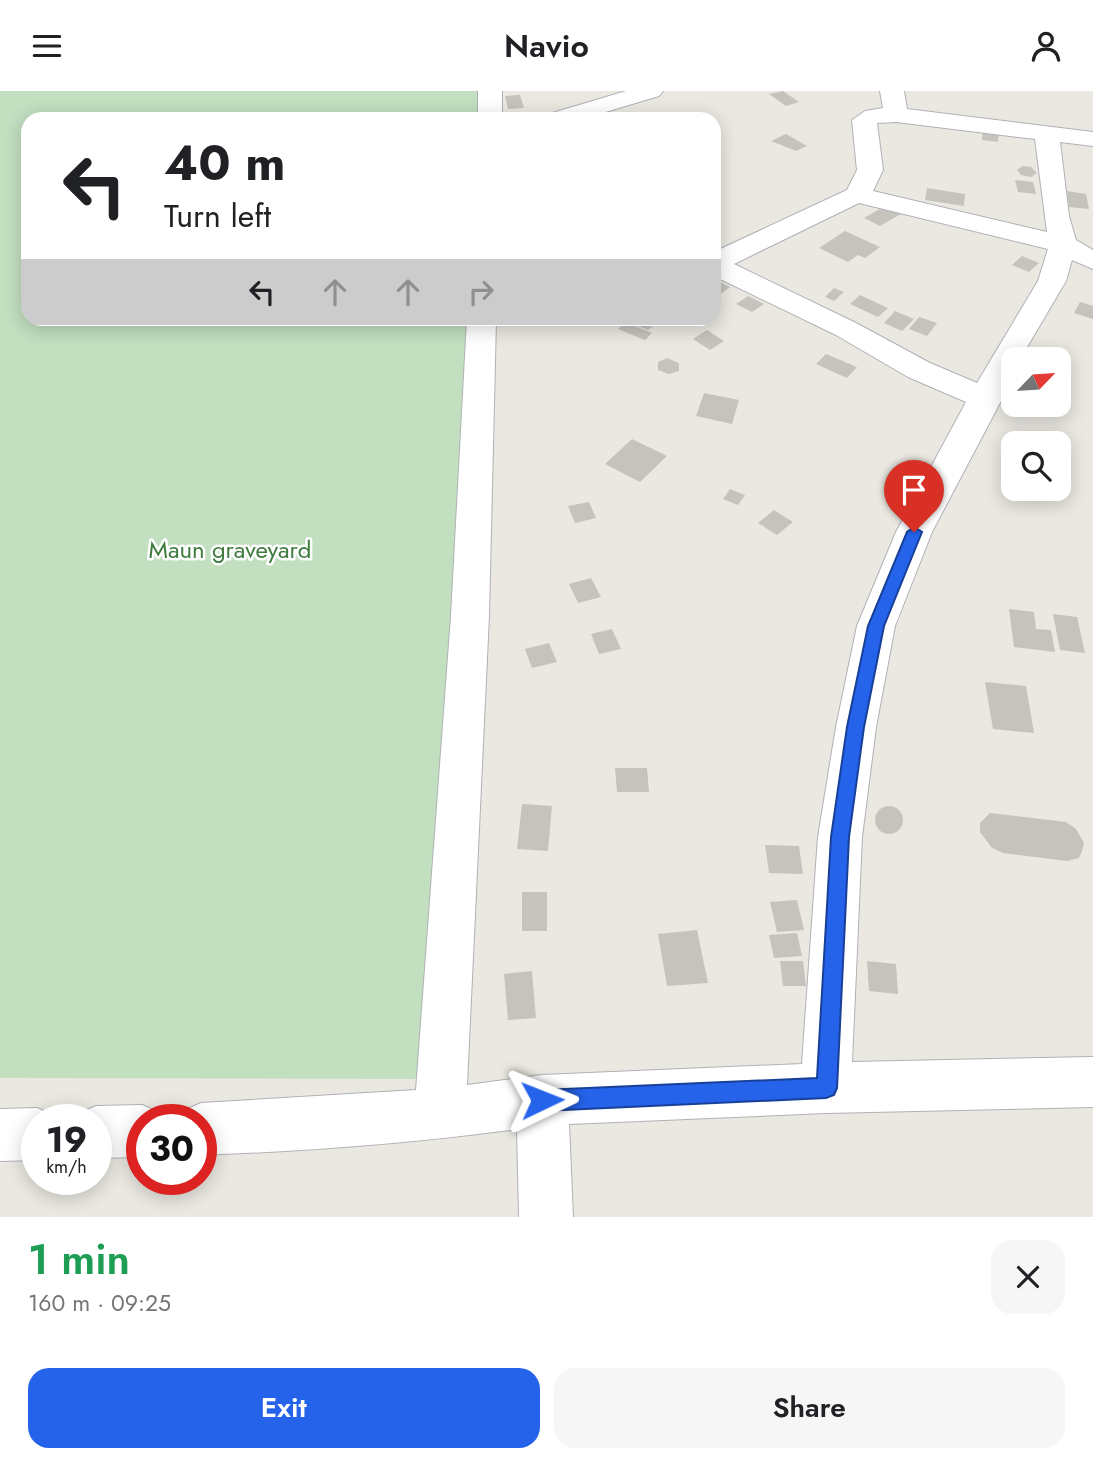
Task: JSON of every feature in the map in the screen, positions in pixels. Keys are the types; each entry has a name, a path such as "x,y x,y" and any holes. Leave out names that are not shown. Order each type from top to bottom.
{"street":[{"path":"490,91 490,112"},
{"path":"580,112 650,91"},
{"path":"892,91 896,115"},
{"path":"721,261 856,195 864,188 871,168 864,120 873,115 896,115 1093,139"},
{"path":"1047,134 1056,216 1078,252"},
{"path":"856,195 1078,252"},
{"path":"826,1088 840,837 856,727 876,626 914,532 986,400 1013,344 1052,281 1078,252"},
{"path":"721,267 846,329 919,370 986,400"},
{"path":"440,1114 470,615 481,326"},
{"path":"217,1128 289,1126 440,1114 542,1100 826,1088 1093,1082"},
{"path":"542,1100 546,1217"},
{"path":"0,1135 21,1134"}],"green space":[{"name":"Maun graveyard","path":"0,91 485,91 484,112 21,112 21,326 473,326 433,1079 0,1078"}],"building":[{"path":"783,91 799,102 786,106 769,94"},
{"path":"520,95 524,108 508,109 505,96"},
{"path":"983,129 999,131 998,142 982,140"},
{"path":"786,134 807,146 796,151 771,141"},
{"path":"1022,166 1031,167 1037,173 1031,177 1021,175 1017,170"},
{"path":"1015,180 1033,182 1036,194 1018,192"},
{"path":"927,188 965,194 964,206 925,200"},
{"path":"1067,191 1086,194 1089,209 1069,207"},
{"path":"885,206 901,214 880,226 864,218"},
{"path":"845,231 880,247 865,258 858,255 848,262 819,248"},
{"path":"1022,256 1039,263 1029,272 1012,265"},
{"path":"721,282 730,287 721,294"},
{"path":"834,288 844,292 834,301 825,297"},
{"path":"860,295 888,308 878,317 850,304"},
{"path":"748,296 764,304 752,312 736,304"},
{"path":"1080,302 1093,306 1093,319 1074,313"},
{"path":"895,311 914,319 902,331 884,323"},
{"path":"919,317 937,323 927,336 909,329"},
{"path":"621,326 635,326 652,333 645,340 618,329"},
{"path":"707,330 724,341 710,350 693,339"},
{"path":"826,354 857,367 847,378 816,364"},
{"path":"667,358 679,363 679,371 669,374 658,370 658,362"},
{"path":"704,393 739,400 732,424 696,416"},
{"path":"632,439 667,456 640,482 605,464"},
{"path":"730,489 745,495 738,505 723,499"},
{"path":"589,502 596,518 575,523 568,506"},
{"path":"774,510 793,522 777,535 758,523"},
{"path":"591,578 601,597 578,603 569,584"},
{"path":"1009,609 1034,612 1036,629 1051,630 1055,652 1014,647"},
{"path":"1053,614 1077,617 1085,653 1060,650"},
{"path":"612,629 621,649 599,654 591,634"},
{"path":"549,643 557,662 532,668 525,649"},
{"path":"985,682 1026,686 1034,733 993,729"},
{"path":"615,768 647,768 649,792 617,792"},
{"path":"522,804 552,806 548,851 517,849"},
{"path":"889,806 899,810 903,820 899,830 889,834 879,830 875,820 879,810"},
{"path":"990,813 1066,822 1076,829 1084,843 1079,858 1067,861 1003,853 992,848 980,832 980,823"},
{"path":"765,845 799,846 803,874 769,873"},
{"path":"522,892 547,892 547,931 522,931"},
{"path":"797,900 804,930 777,932 770,902"},
{"path":"697,930 708,983 667,986 658,934"},
{"path":"797,933 802,956 774,958 769,935"},
{"path":"780,961 803,961 806,986 783,986"},
{"path":"867,961 896,964 898,994 869,991"},
{"path":"532,971 536,1018 508,1020 504,974"}],"route":[{"path":"542,1100 826,1088 834,988 840,837 856,727 876,626 914,532"}]}
